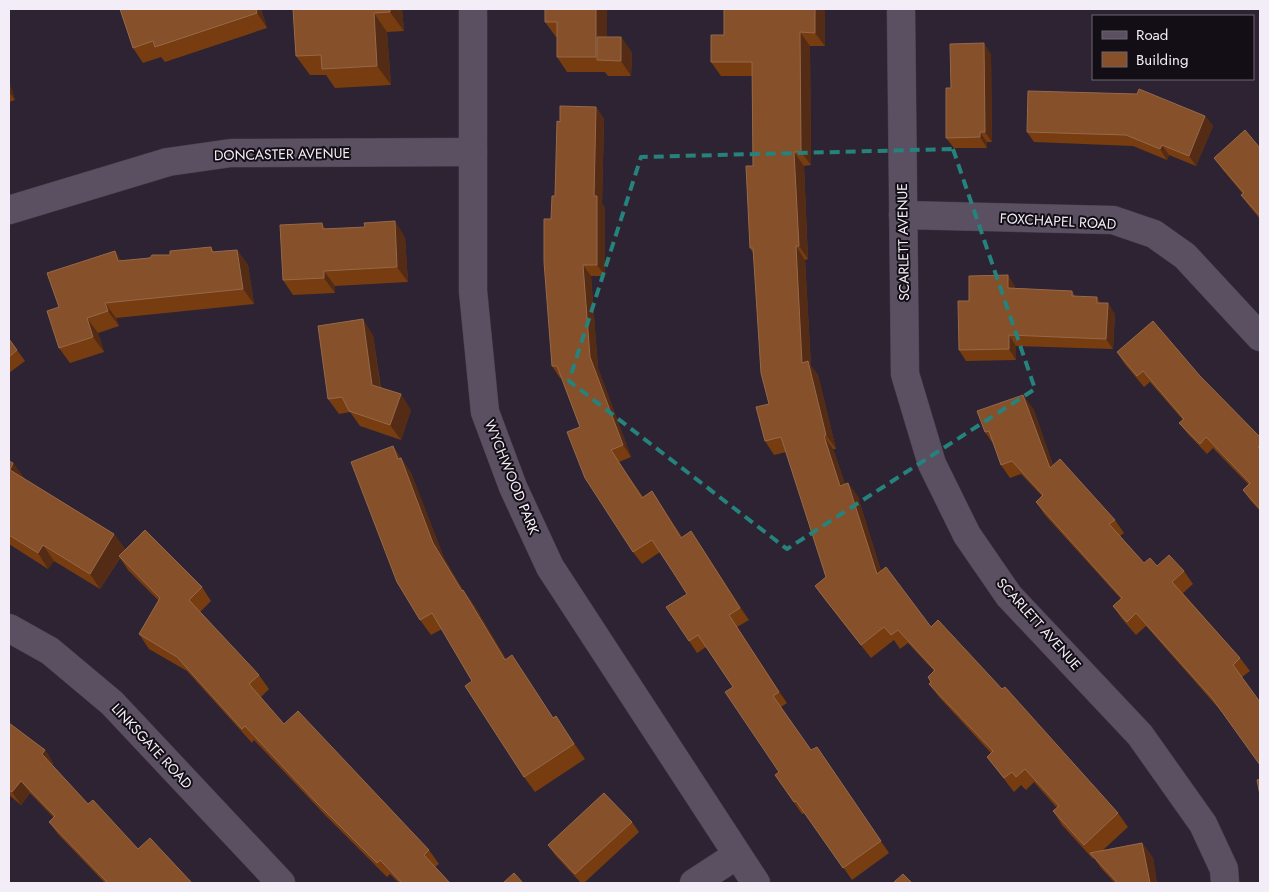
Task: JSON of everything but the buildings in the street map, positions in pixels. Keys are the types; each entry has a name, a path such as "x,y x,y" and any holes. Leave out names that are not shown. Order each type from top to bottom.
{"street":[{"name":"WYCHWOOD PARK","path":"473,9 473,291 485,412 513,487 550,567 756,883"},
{"name":"SCARLETT AVENUE","path":"901,9 905,374 932,464 967,535 1009,596 1140,735 1204,824 1224,869 1225,883"},
{"name":"DONCASTER AVENUE","path":"9,210 168,162 231,153 473,152"},
{"name":"FOXCHAPEL ROAD","path":"903,215 1113,220 1154,234 1185,256 1260,337"},
{"name":"LINKSGATE ROAD","path":"9,628 50,651 112,703 281,883"},
{"path":"694,883 737,855"}],"highlighted area":[{"path":"953,149 1035,389 787,549 569,381 641,157"}]}
